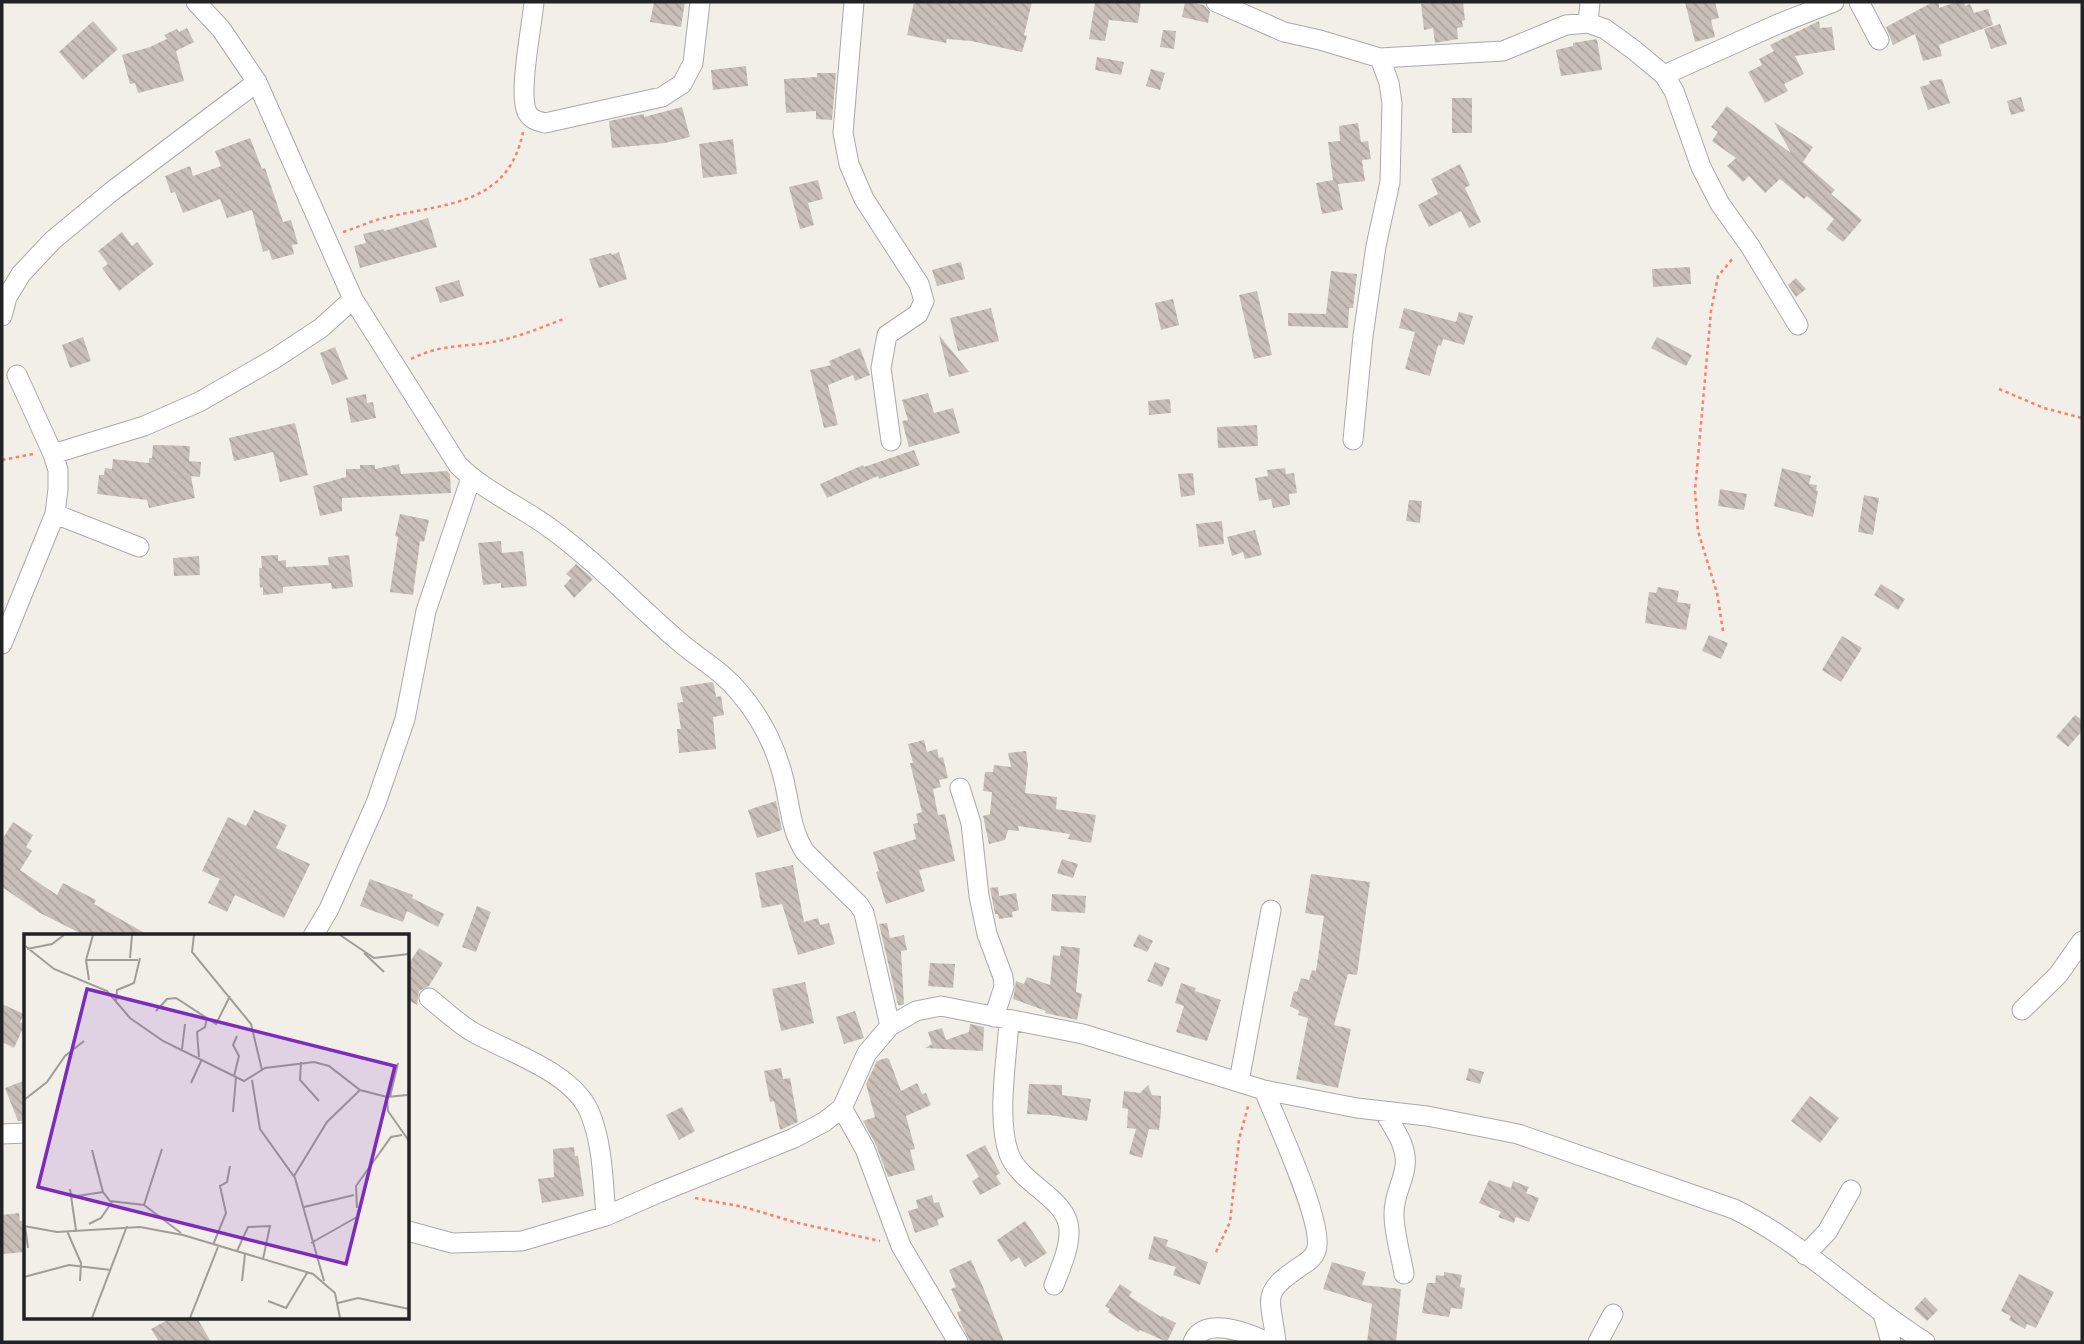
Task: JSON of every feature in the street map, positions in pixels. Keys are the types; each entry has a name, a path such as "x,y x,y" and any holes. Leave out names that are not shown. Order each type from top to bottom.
{"street":[{"path":"196,2 221,29 257,82 353,299 458,465 471,478 553,530 739,691 761,723 780,765 798,842 859,905 864,914 890,1027"},
{"path":"534,2 524,91 527,112 534,120 545,123 662,97 682,84 693,62 700,2"},
{"path":"854,2 843,133 849,164 864,199 919,284 924,301 918,314 887,335 881,368 891,441"},
{"path":"1216,2 1284,32 1380,58 1503,51 1566,26 1588,23 1605,29 1664,75 1674,91 1701,167 1720,204 1750,246 1798,325"},
{"path":"1588,23 1590,2"},
{"path":"1664,75 1834,2"},
{"path":"1859,2 1879,40"},
{"path":"1353,440 1363,336 1390,182 1392,103 1389,83 1380,58"},
{"path":"2,316 7,297 21,274 53,240 111,192 257,82"},
{"path":"52,452 145,426 199,402 274,359 321,328 353,299"},
{"path":"2,644 55,514 58,470 18,375"},
{"path":"314,934 340,886 380,791 405,719 426,611 471,478"},
{"path":"55,514 139,547"},
{"path":"960,788 973,832 979,896 987,934 1003,977 1003,1131 1010,1156 1021,1175 1061,1208 1068,1220 1068,1244 1054,1285"},
{"path":"1271,909 1252,1085 1296,1164 1308,1201 1317,1245 1312,1258 1273,1286 1270,1298 1276,1342"},
{"path":"2022,1010 2058,975 2082,941"},
{"path":"429,998 470,1030 572,1087 589,1111 598,1147 606,1216"},
{"path":"410,1232 452,1243 522,1241 606,1216 794,1138 824,1122 842,1108 867,1053 890,1027 903,1017 927,1007 942,1006 1083,1034 1252,1085 1357,1108 1427,1116 1518,1134 1734,1209 1766,1225 1883,1314 1925,1342"},
{"path":"842,1108 864,1149 901,1246 958,1342"},
{"path":"1384,1111 1405,1155 1405,1168 1395,1193 1394,1217 1404,1274"},
{"path":"2,1134 24,1133"},
{"path":"1805,1255 1827,1231 1851,1190"},
{"path":"1598,1342 1613,1314"},
{"path":"1883,1314 1891,1342"},
{"path":"1193,1342 1206,1328 1216,1327 1266,1342"}],"path":[{"path":"324,231 343,232 381,218 450,205 484,192 508,172 520,145 527,112"},
{"path":"1723,631 1717,593 1698,531 1695,491 1708,334 1718,276 1730,259 1750,246"},
{"path":"396,368 436,349 487,343 521,335 566,318"},
{"path":"2000,389 2044,408 2082,418"},
{"path":"2,460 52,452"},
{"path":"1216,1252 1230,1222 1239,1139 1252,1085"},
{"path":"692,1198 744,1207 798,1223 901,1246"}],"building":[{"path":"654,2 685,2 681,27 650,22"},
{"path":"914,2 1032,2 1022,52 971,41 947,39 946,43 907,35"},
{"path":"1095,2 1141,2 1138,23 1109,20 1105,41 1089,39"},
{"path":"1185,2 1204,5 1210,12 1208,23 1182,17"},
{"path":"1463,2 1465,20 1462,21 1463,27 1457,28 1458,39 1435,43 1433,28 1424,30 1421,4"},
{"path":"1685,2 1715,2 1719,18 1711,20 1715,37 1695,42"},
{"path":"1933,2 1939,2 1939,8 1964,2 1965,6 1970,4 1974,13 1988,9 1993,25 1939,45 1942,56 1923,61 1915,34 1893,45 1886,27"},
{"path":"93,21 118,49 83,80 59,52"},
{"path":"1819,21 1820,28 1832,27 1835,50 1795,56 1804,74 1784,84 1788,91 1765,103 1748,72 1762,65 1759,59 1774,51 1770,45"},
{"path":"2000,24 2007,44 1991,49 1984,29"},
{"path":"187,28 194,42 176,51 184,81 138,93 135,83 130,84 122,55 150,47 167,39 164,35"},
{"path":"1163,30 1176,31 1174,49 1160,47"},
{"path":"1597,39 1602,70 1561,76 1556,50 1573,46 1573,43"},
{"path":"1097,57 1124,62 1121,75 1095,70"},
{"path":"746,66 748,86 713,90 711,70"},
{"path":"1151,69 1165,73 1160,90 1146,86"},
{"path":"817,73 836,73 832,120 816,119 816,111 786,113 784,79 817,77"},
{"path":"1942,79 1950,103 1928,110 1920,87 1930,84 1929,81"},
{"path":"2021,97 2025,111 2011,115 2007,101"},
{"path":"1452,98 1472,98 1472,133 1452,133"},
{"path":"1727,106 1791,153 1774,122 1813,147 1803,162 1835,190 1831,194 1862,220 1843,242 1826,229 1834,219 1807,196 1804,199 1780,179 1765,193 1749,176 1743,182 1727,166 1736,158 1712,141 1718,132 1711,127"},
{"path":"682,107 690,137 665,143 612,148 609,121 644,114 644,117"},
{"path":"1358,123 1361,142 1368,141 1371,159 1362,160 1365,181 1338,184 1343,210 1322,214 1316,183 1333,180 1328,142 1340,141 1339,126"},
{"path":"250,138 262,169 265,168 283,222 291,220 298,244 292,245 294,254 272,260 269,250 263,252 252,210 227,218 220,199 183,213 175,192 171,193 165,176 190,166 193,176 221,166 215,151"},
{"path":"733,139 737,174 703,178 699,144"},
{"path":"1460,164 1470,185 1465,188 1481,222 1469,228 1461,211 1429,227 1418,205 1438,194 1431,179"},
{"path":"818,180 823,199 808,203 814,225 800,229 789,187"},
{"path":"428,218 437,247 360,268 354,246 366,243 363,234 384,231"},
{"path":"122,232 132,246 137,242 154,264 119,291 102,268 108,264 98,251"},
{"path":"619,252 627,279 599,288 589,259"},
{"path":"961,262 965,279 937,286 932,270"},
{"path":"1690,267 1691,284 1653,287 1652,269"},
{"path":"1331,271 1357,274 1353,308 1349,308 1348,328 1288,326 1288,313 1326,314"},
{"path":"1796,278 1806,289 1796,297 1788,285"},
{"path":"459,280 464,296 440,303 435,287"},
{"path":"1257,291 1272,355 1254,359 1239,295"},
{"path":"1173,299 1179,325 1161,330 1155,303"},
{"path":"991,308 999,341 958,351 950,318"},
{"path":"1404,308 1456,322 1459,312 1473,316 1464,345 1443,339 1441,346 1438,345 1430,376 1405,369 1415,332 1399,328"},
{"path":"939,335 969,372 949,377"},
{"path":"83,337 91,361 70,368 62,345"},
{"path":"1657,337 1692,355 1686,366 1651,348"},
{"path":"335,347 348,379 332,385 320,353"},
{"path":"860,348 870,375 855,381 853,375 828,385 838,425 824,428 810,370 831,365 829,361"},
{"path":"928,393 934,413 953,408 960,433 909,447 902,421 908,420 902,400"},
{"path":"366,394 367,403 373,402 376,418 351,423 346,398"},
{"path":"1170,399 1171,413 1149,415 1148,401"},
{"path":"295,423 308,475 280,482 273,452 234,461 229,438"},
{"path":"1257,425 1258,446 1218,448 1217,427"},
{"path":"153,445 190,446 189,461 201,462 200,477 191,476 195,498 149,508 147,500 97,494 99,475 104,475 105,468 112,469 113,459 149,463"},
{"path":"914,450 920,465 879,479 878,476 827,498 820,484 863,465 864,467"},
{"path":"399,464 401,474 447,471 450,474 451,493 342,498 342,511 320,516 313,486 346,477 346,469 360,469 360,465 375,465 375,469"},
{"path":"1285,468 1286,474 1294,473 1297,493 1289,494 1290,505 1273,508 1271,499 1259,501 1255,478 1268,476 1267,470"},
{"path":"1782,468 1811,476 1809,484 1817,485 1813,517 1774,506"},
{"path":"1193,473 1195,495 1181,497 1178,474"},
{"path":"1720,489 1747,494 1744,510 1718,506"},
{"path":"1864,495 1879,498 1873,535 1858,532"},
{"path":"1409,500 1422,501 1420,523 1406,521"},
{"path":"400,514 429,520 424,542 420,541 413,595 390,592 398,537 395,536"},
{"path":"1222,521 1224,544 1199,547 1196,524"},
{"path":"1255,530 1262,555 1245,559 1243,552 1232,556 1227,537"},
{"path":"501,541 502,553 523,551 527,586 501,588 501,583 483,585 478,543"},
{"path":"278,555 278,561 286,560 286,567 329,565 328,557 349,555 353,587 332,589 331,583 283,587 283,593 263,595 263,587 260,588 261,556"},
{"path":"199,556 200,575 174,576 173,558"},
{"path":"576,564 593,579 574,598 564,586 571,578 566,574"},
{"path":"1881,584 1905,599 1898,610 1874,595"},
{"path":"1658,587 1679,591 1677,602 1691,604 1686,630 1645,623 1649,592 1656,593"},
{"path":"1709,635 1728,643 1721,659 1702,651"},
{"path":"1842,636 1862,648 1841,682 1822,670"},
{"path":"712,682 716,697 721,696 724,715 713,717 716,749 679,753 677,729 681,729 677,703 683,702 680,687"},
{"path":"2075,715 2082,720 2082,731 2068,747 2056,737"},
{"path":"924,740 927,752 937,749 939,758 943,757 948,778 939,780 941,787 933,789 938,815 945,814 955,861 919,870 925,891 886,904 873,852 916,839 913,824 918,823 916,814 922,812 908,744"},
{"path":"1026,751 1028,765 1025,793 1057,797 1056,809 1096,815 1091,843 1068,839 1070,834 1018,826 1019,831 1008,830 1005,840 989,844 983,816 990,814 992,792 983,791 985,772 993,772 994,765 1011,767 1008,753"},
{"path":"776,801 782,830 757,838 748,810"},
{"path":"254,810 287,825 276,848 310,864 284,918 235,895 227,912 208,903 220,879 202,871 228,817 246,826"},
{"path":"13,822 33,835 26,847 32,851 20,870 57,895 63,883 96,900 94,904 146,934 82,934 40,913 2,887 2,840"},
{"path":"1062,859 1078,864 1073,878 1057,873"},
{"path":"793,865 804,922 818,918 820,925 829,923 835,944 798,955 782,904 762,908 755,873"},
{"path":"1311,874 1370,882 1357,975 1348,974 1334,1025 1351,1029 1338,1088 1296,1079 1308,1018 1298,1015 1299,1011 1290,1006 1301,978 1309,980 1312,970 1316,971 1324,916 1305,913"},
{"path":"370,879 413,895 412,898 444,914 438,927 407,911 403,922 360,906"},
{"path":"998,887 999,896 1016,893 1019,910 1012,912 1013,917 999,919 998,914 995,914 990,888"},
{"path":"1052,894 1086,896 1085,913 1051,911"},
{"path":"477,906 491,912 476,952 462,947"},
{"path":"887,923 890,938 904,935 907,950 901,951 902,1005 898,1005 879,924"},
{"path":"1139,934 1153,941 1147,952 1133,946"},
{"path":"1061,946 1080,948 1076,992 1082,994 1077,1020 1045,1013 1046,1011 1013,999 1016,981 1024,984 1027,977 1050,985 1053,955 1060,956"},
{"path":"419,948 443,963 429,986 419,991 417,1005 410,1001 410,962"},
{"path":"1155,962 1170,968 1162,987 1147,981"},
{"path":"930,963 955,964 953,988 928,986"},
{"path":"805,982 814,1023 781,1031 772,989"},
{"path":"1181,983 1221,1000 1207,1041 1176,1032 1184,1006 1175,1003"},
{"path":"2,1004 24,1014 20,1022 24,1026 14,1048 2,1042"},
{"path":"855,1011 864,1038 844,1044 836,1017"},
{"path":"970,1024 984,1027 983,1051 925,1048 932,1044 928,1032 942,1028 946,1040 969,1032"},
{"path":"889,1059 901,1091 917,1083 922,1094 926,1093 931,1105 906,1116 915,1149 910,1150 915,1170 888,1177 863,1121 875,1117 866,1084 877,1061"},
{"path":"781,1068 783,1079 790,1078 798,1122 780,1130 774,1101 770,1102 764,1071"},
{"path":"1469,1068 1484,1072 1480,1084 1466,1080"},
{"path":"24,1081 24,1121 18,1121 5,1088"},
{"path":"1029,1084 1062,1085 1062,1095 1091,1099 1087,1121 1027,1114"},
{"path":"1148,1085 1152,1095 1161,1096 1161,1112 1159,1130 1149,1129 1142,1158 1129,1154 1136,1129 1127,1128 1128,1109 1122,1108 1124,1091 1140,1093"},
{"path":"1810,1096 1839,1118 1820,1143 1791,1121"},
{"path":"682,1107 695,1131 679,1140 666,1115"},
{"path":"985,1145 1000,1173 996,1176 1001,1184 980,1195 972,1181 979,1177 966,1155"},
{"path":"574,1147 575,1156 578,1156 584,1196 542,1203 538,1179 554,1177 553,1149"},
{"path":"1489,1180 1511,1188 1513,1181 1529,1187 1526,1193 1539,1198 1529,1222 1516,1217 1514,1223 1498,1217 1501,1212 1479,1203"},
{"path":"932,1195 934,1203 939,1202 944,1217 937,1220 939,1225 915,1233 908,1211 918,1208 916,1200"},
{"path":"19,1213 20,1221 24,1220 24,1252 2,1254 2,1215"},
{"path":"1025,1221 1047,1253 1025,1267 1019,1257 1011,1262 997,1240"},
{"path":"1154,1236 1168,1240 1166,1246 1208,1262 1200,1285 1173,1275 1176,1267 1148,1259"},
{"path":"971,1260 1004,1342 970,1342 961,1323 957,1312 961,1311 951,1289 956,1287 949,1270"},
{"path":"1332,1262 1366,1272 1362,1285 1401,1289 1396,1342 1367,1342 1372,1304 1323,1289"},
{"path":"1444,1272 1462,1275 1460,1287 1465,1288 1462,1309 1451,1308 1449,1317 1422,1313 1427,1283 1435,1283 1436,1275 1444,1276"},
{"path":"2019,1274 2054,1292 2036,1328 2027,1324 2025,1329 2009,1320 2011,1316 2001,1311"},
{"path":"1120,1284 1132,1292 1129,1296 1161,1317 1176,1323 1167,1342 1140,1330 1138,1332 1108,1312 1110,1309 1105,1306"},
{"path":"1925,1297 1938,1310 1927,1321 1914,1309"},
{"path":"167,1320 198,1320 211,1342 159,1342 151,1329"}]}
